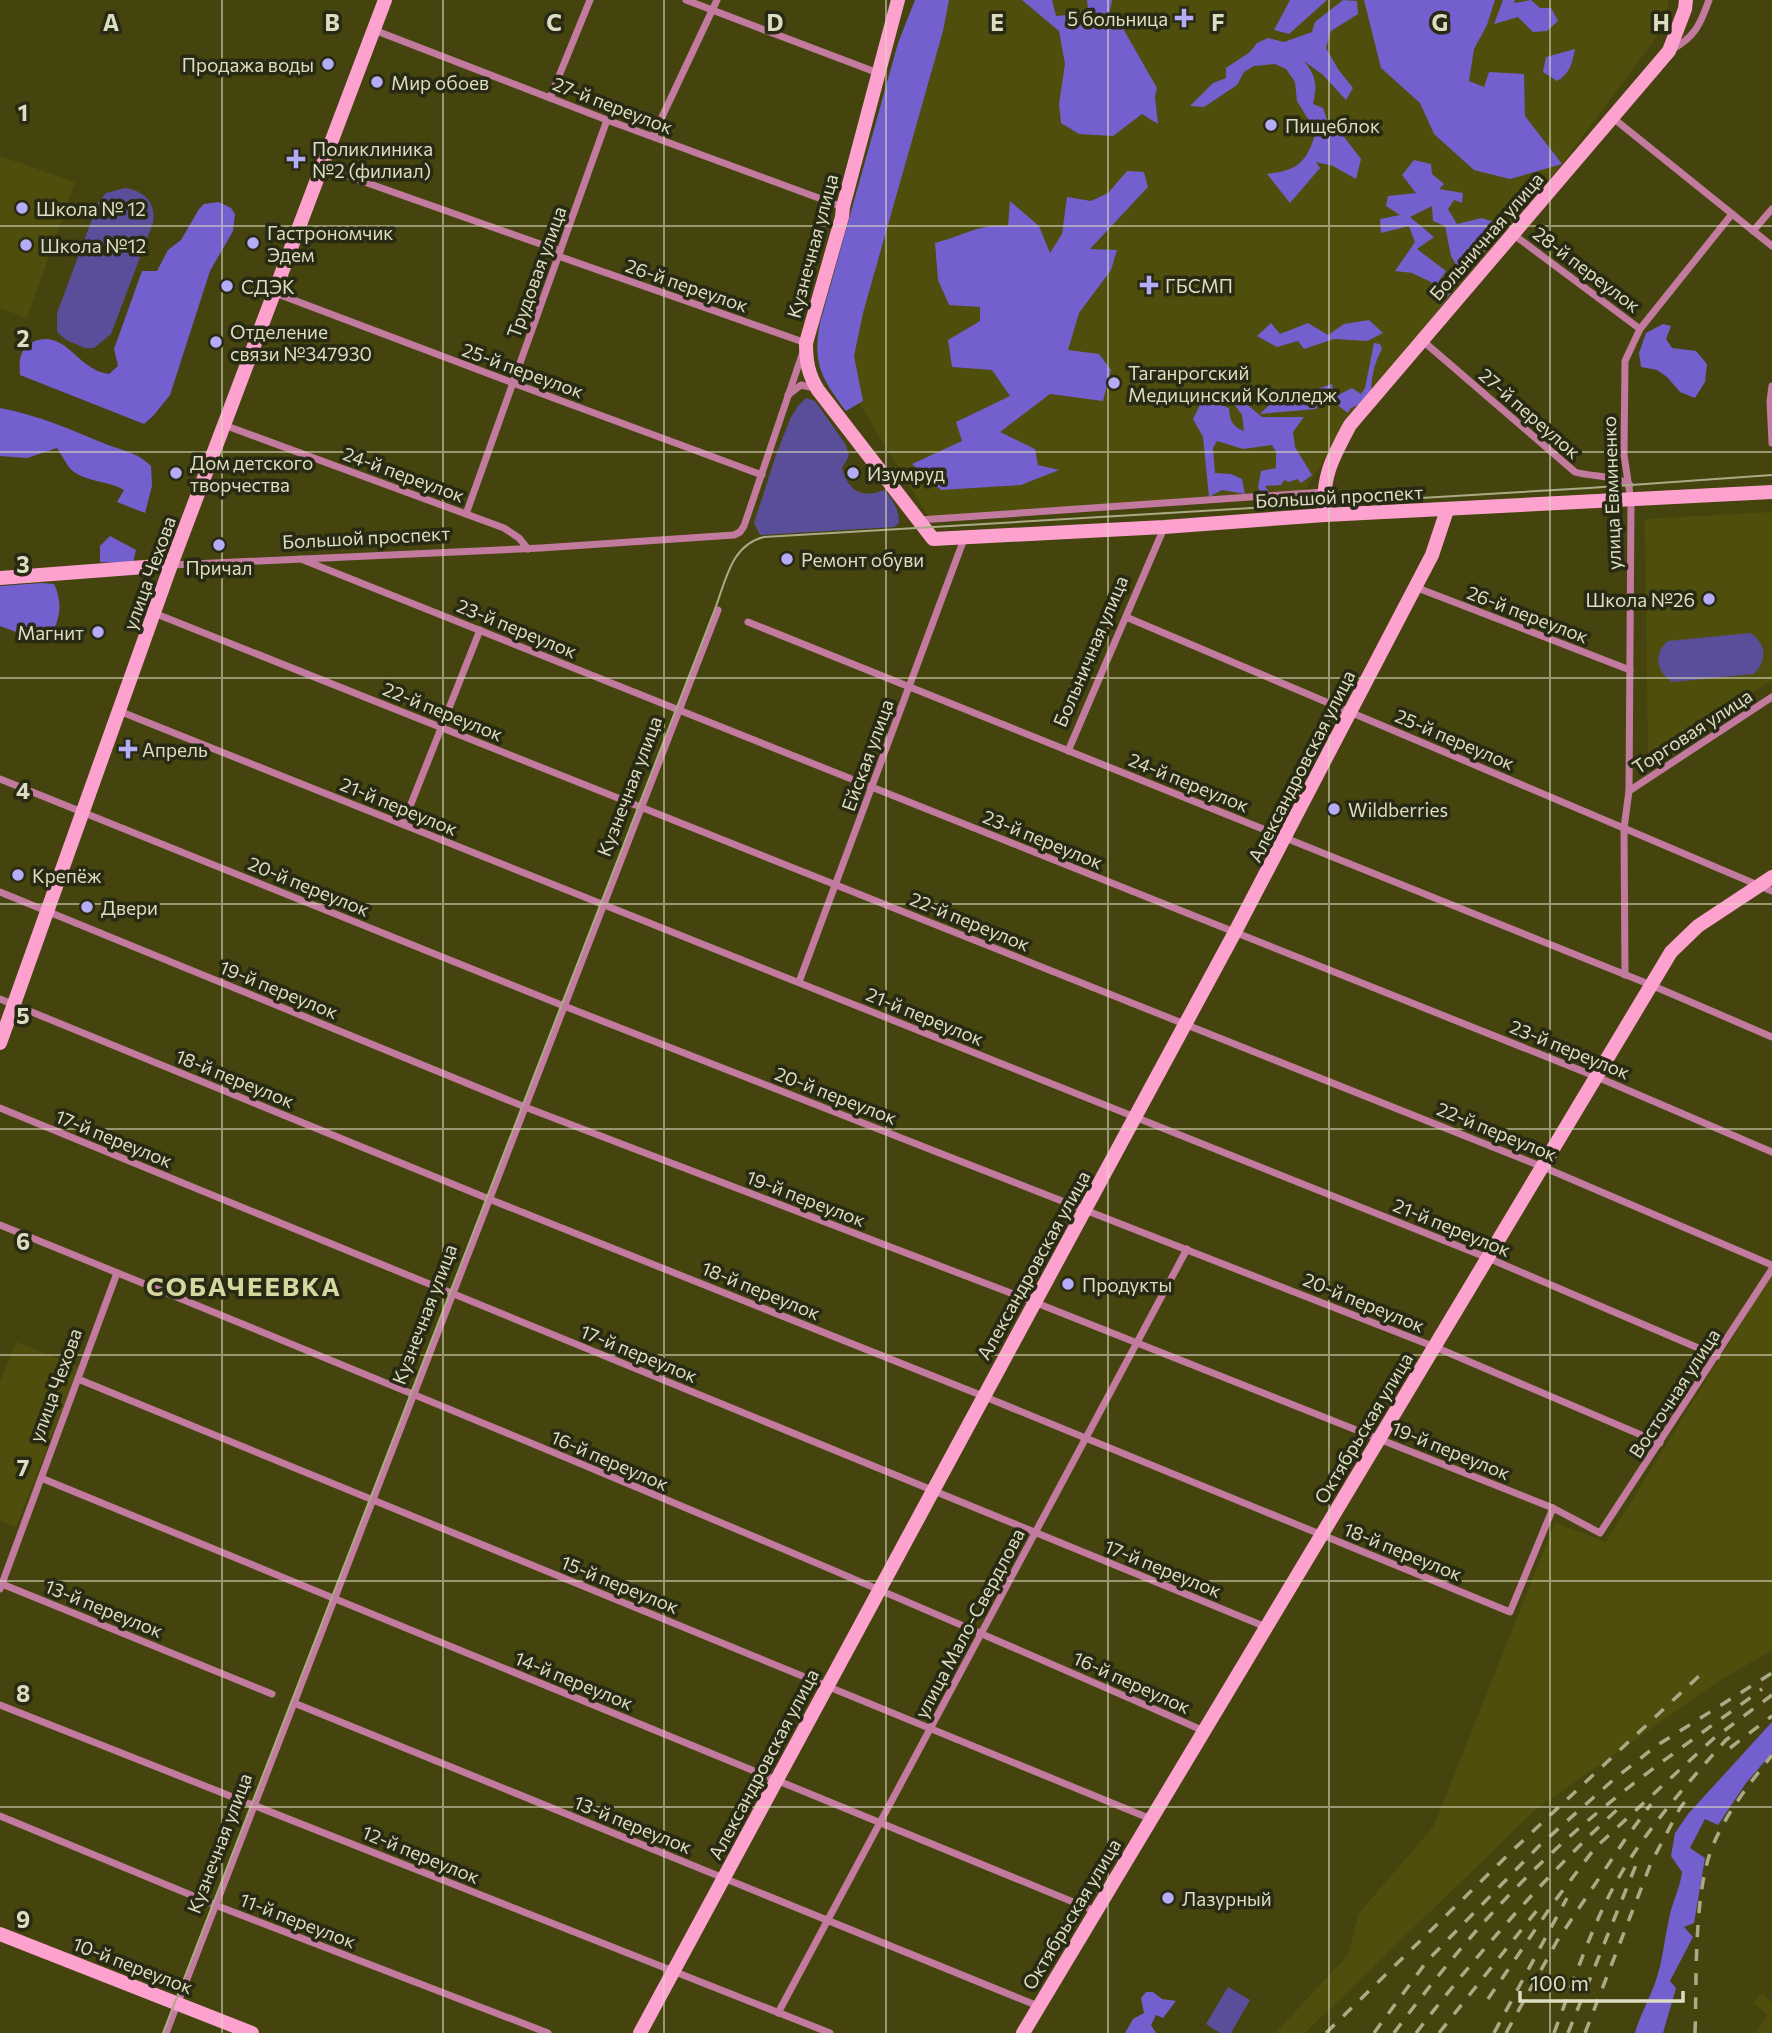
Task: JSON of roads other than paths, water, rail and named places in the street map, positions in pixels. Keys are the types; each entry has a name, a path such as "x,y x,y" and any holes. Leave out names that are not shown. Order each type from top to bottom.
{"main road":[{"name":"улица Чехова","path":"0,1043 7,1002 47,910 171,565 385,0"},
{"name":"Кузнечная улица","path":"806,343 842,217 898,0"},
{"path":"1669,51 1686,0"},
{"name":"Больничная улица","path":"1325,515 1323,492 1329,464 1350,425 1669,51"},
{"name":"Большой проспект","path":"806,343 808,371 818,390 933,539 1772,492"},
{"name":"Александровская улица","path":"640,2033 1286,838 1432,555 1447,510"},
{"name":"Большой проспект","path":"0,578 171,565"},
{"name":"Октябрьская улица","path":"1023,2033 1671,952 1714,914 1768,884"},
{"name":"10-й переулок","path":"0,1934 252,2033"}],"street":[{"path":"550,98 590,0"},
{"path":"686,0 878,73"},
{"path":"653,136 717,0"},
{"name":"Больничная улица","path":"1669,51 1685,43 1696,31 1709,0"},
{"name":"27-й переулок","path":"374,30 843,207"},
{"path":"1613,118 1772,246"},
{"name":"Трудовая улица","path":"466,514 607,120"},
{"name":"26-й переулок","path":"321,167 806,343"},
{"path":"1753,231 1772,209"},
{"name":"улица Евминенко","path":"1625,975 1624,828 1629,791 1632,501 1624,455 1625,361 1640,329 1732,214"},
{"name":"28-й переулок","path":"1514,235 1640,329"},
{"name":"25-й переулок","path":"274,293 762,475"},
{"name":"27-й переулок","path":"1422,340 1575,472 1591,477 1620,479 1630,485"},
{"name":"Кузнечная улица","path":"734,535 744,526 806,343"},
{"path":"788,396 801,385 818,390"},
{"path":"1772,386 1772,443"},
{"name":"24-й переулок","path":"224,425 504,528 519,538 528,549"},
{"name":"Большой проспект","path":"918,520 1323,492"},
{"name":"Больничная улица","path":"1068,751 1164,527"},
{"name":"Большой проспект","path":"171,565 528,549 734,535"},
{"name":"Ейская улица","path":"799,982 964,539"},
{"name":"23-й переулок","path":"301,559 1597,1077 1772,1152"},
{"name":"26-й переулок","path":"1415,587 1630,670"},
{"name":"Кузнечная улица","path":"166,2033 718,610"},
{"name":"22-й переулок","path":"154,612 1543,1167 1772,1267"},
{"name":"25-й переулок","path":"1126,617 1624,828 1768,884"},
{"name":"24-й переулок","path":"748,622 1651,985 1772,1037"},
{"path":"403,824 480,630"},
{"name":"Торговая улица","path":"1629,791 1772,697"},
{"name":"21-й переулок","path":"119,711 1488,1258 1717,1356"},
{"name":"20-й переулок","path":"0,779 564,1006 1435,1347 1660,1443"},
{"name":"19-й переулок","path":"0,892 525,1107 1034,1302 1553,1508 1600,1533"},
{"name":"18-й переулок","path":"7,1002 1510,1612 1553,1508"},
{"name":"17-й переулок","path":"0,1108 1266,1627"},
{"name":"16-й переулок","path":"0,1225 414,1394 982,1633 1205,1731"},
{"name":"улица Мало-Свердлова","path":"778,2013 1187,1249"},
{"name":"Восточная улица","path":"1600,1533 1717,1356 1772,1267"},
{"name":"улица Чехова","path":"1,1586 117,1273"},
{"name":"15-й переулок","path":"78,1379 1151,1819"},
{"name":"14-й переулок","path":"41,1478 1095,1911"},
{"name":"13-й переулок","path":"1,1586 272,1694"},
{"name":"13-й переулок","path":"294,1703 1038,2006"},
{"name":"12-й переулок","path":"0,1705 830,2033"},
{"name":"11-й переулок","path":"0,1816 215,1905 548,2033"}],"tram line":[{"path":"163,2033 731,565 744,548 764,537 1772,475"}],"railway":[{"path":"1374,2033 1427,1961 1539,1846 1656,1746 1772,1673"},
{"path":"1326,2033 1514,1849 1699,1676"},
{"path":"1394,2033 1476,1931 1544,1860 1615,1798 1762,1689"},
{"path":"1488,1999 1554,1902 1595,1848 1713,1739 1772,1695"},
{"path":"1730,1748 1772,1716"},
{"path":"1554,2033 1588,1942 1620,1876 1665,1811 1734,1734"},
{"path":"1695,2033 1697,1937 1707,1865 1725,1821 1772,1755"},
{"path":"1585,2033 1651,1863 1680,1808 1691,1794"},
{"path":"1506,2033 1557,1941 1651,1804"},
{"path":"1416,2033 1513,1916 1565,1860 1620,1807"},
{"path":"1568,2033 1636,1865"},
{"path":"1494,2033 1567,1898"},
{"path":"1439,2033 1538,1909"}],"place":[{"name":"5 больница","path":"1184,18"},
{"name":"Продажа воды","path":"328,64"},
{"name":"Мир обоев","path":"377,82"},
{"name":"Пищеблок","path":"1271,125"},
{"name":"Поликлиника №2 (филиал)","path":"296,159"},
{"name":"Школа № 12","path":"22,208"},
{"name":"Гастрономчик Эдем","path":"253,243"},
{"name":"Школа №12","path":"26,245"},
{"name":"ГБСМП","path":"1149,285"},
{"name":"СДЭК","path":"227,286"},
{"name":"Отделение связи №347930","path":"216,342"},
{"name":"Таганрогский Медицинский Колледж","path":"1114,383"},
{"name":"Дом детского творчества","path":"176,473"},
{"name":"Изумруд","path":"853,473"},
{"name":"Причал","path":"219,545"},
{"name":"Ремонт обуви","path":"787,559"},
{"name":"Школа №26","path":"1709,599"},
{"name":"Магнит","path":"98,632"},
{"name":"Апрель","path":"128,749"},
{"name":"Wildberries","path":"1334,809"},
{"name":"Крепёж","path":"18,875"},
{"name":"Двери","path":"87,907"},
{"name":"Продукты","path":"1068,1284"},
{"name":"Лазурный","path":"1168,1898"}],"district":[{"name":"СОБАЧЕЕВКА","path":"244,1285"}]}
